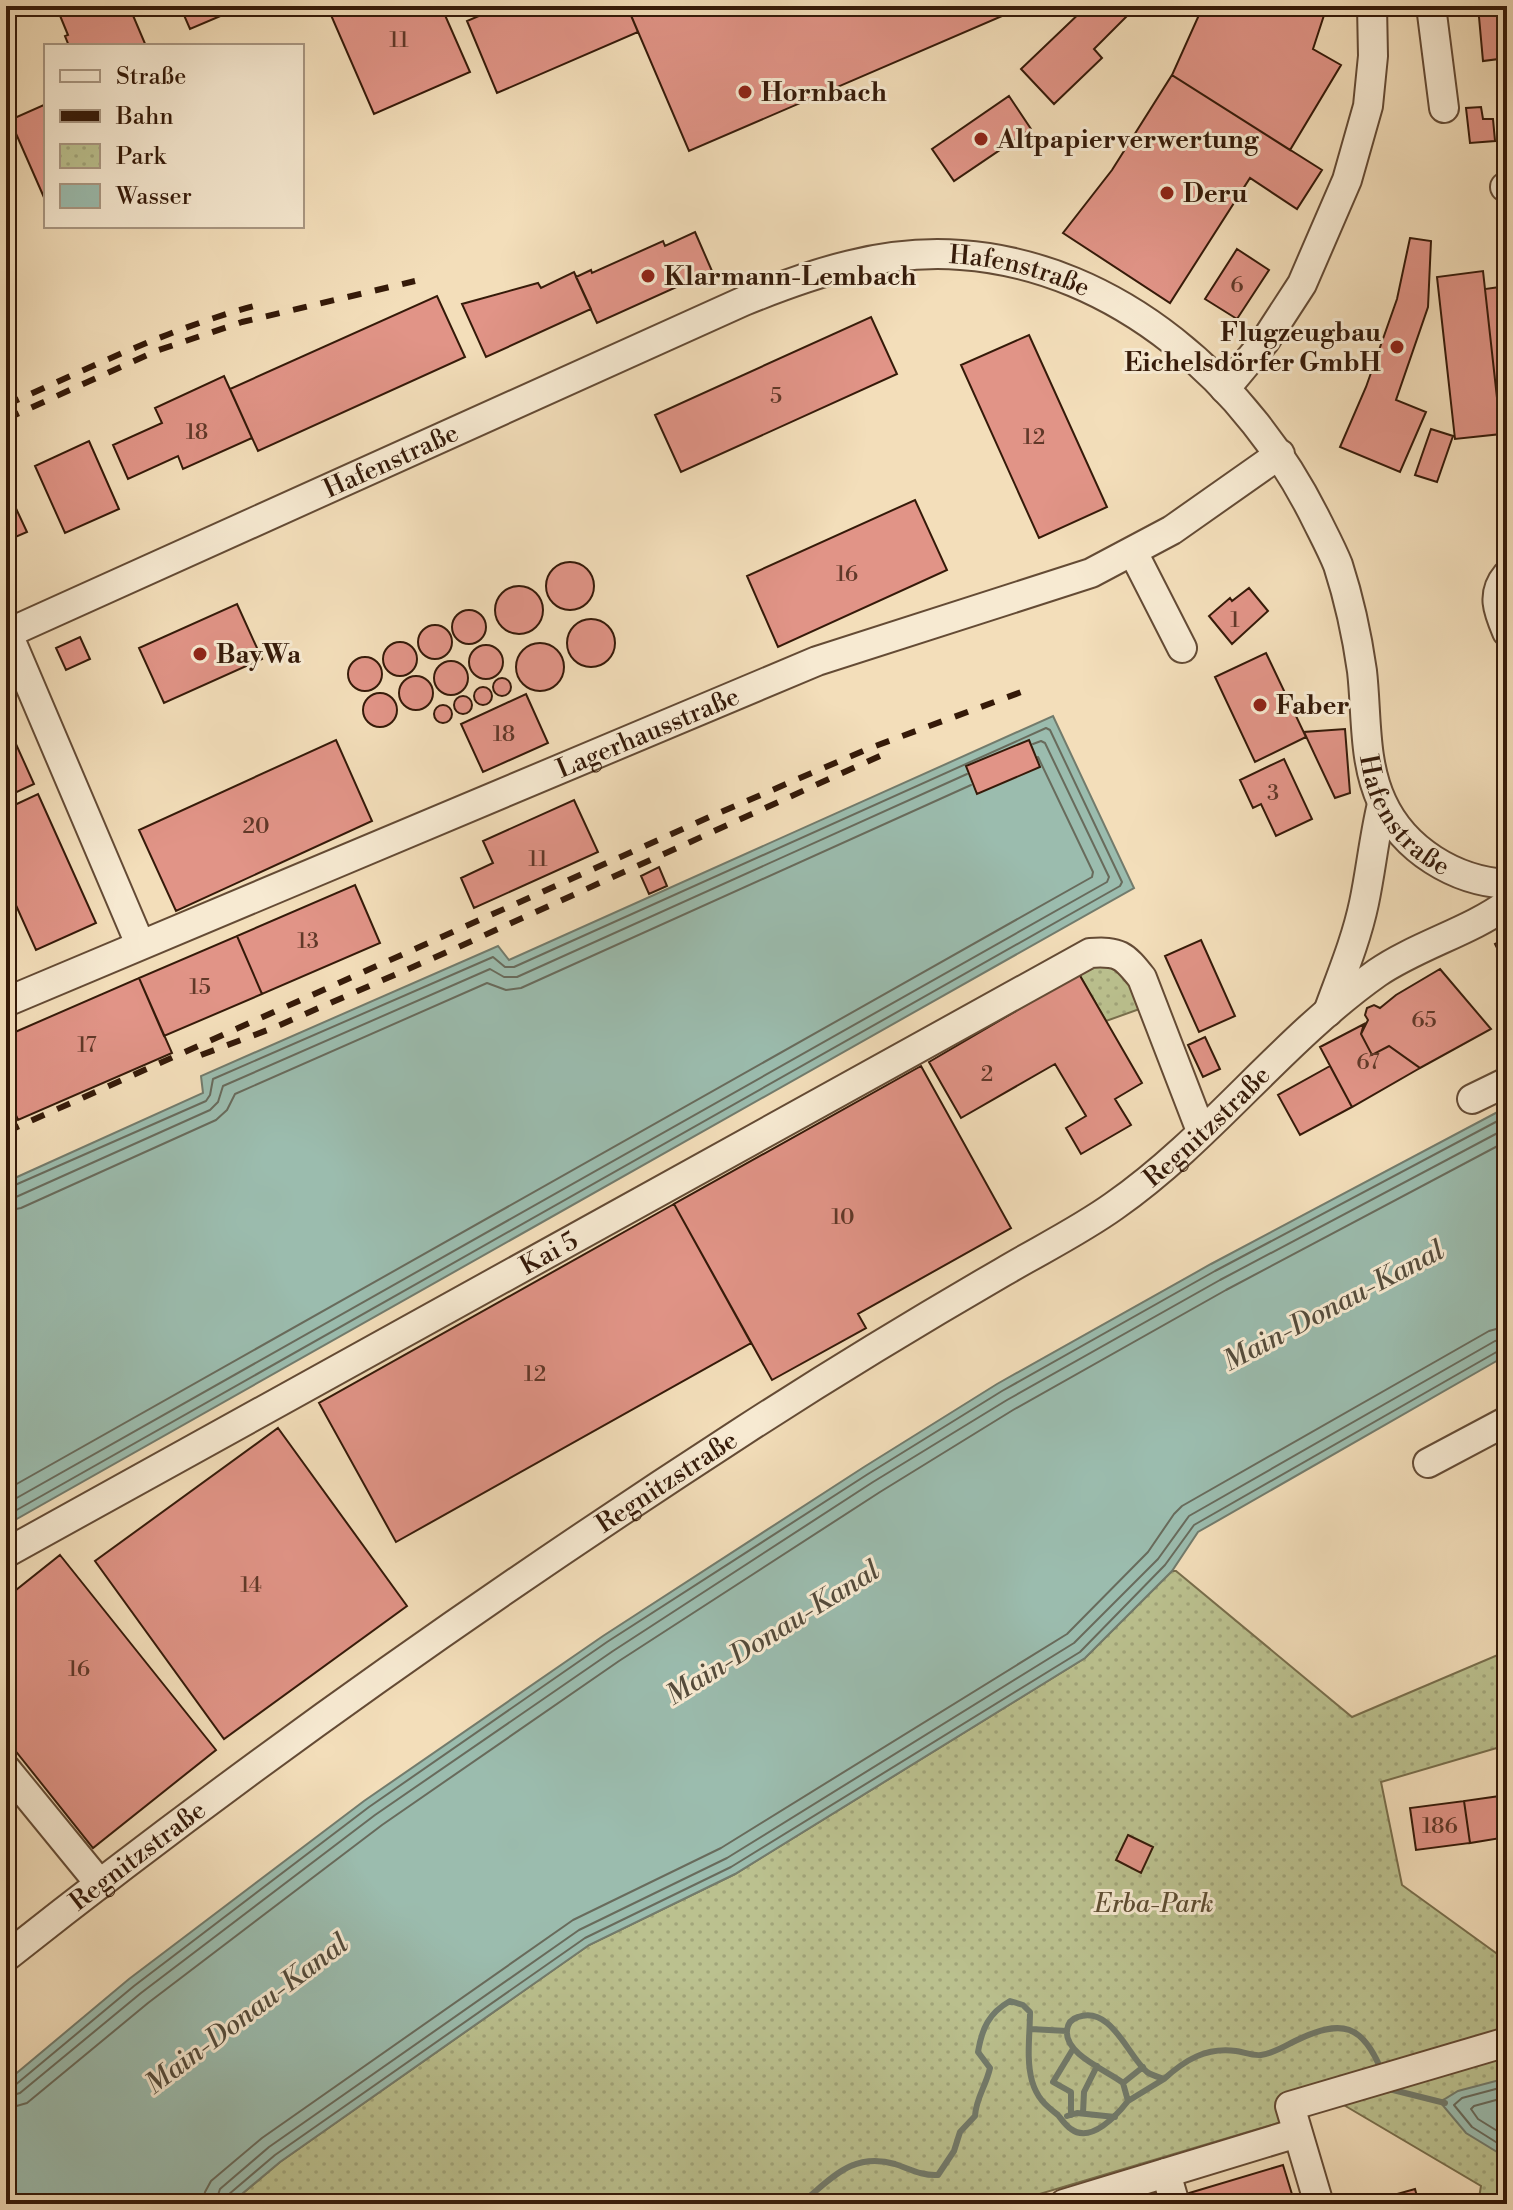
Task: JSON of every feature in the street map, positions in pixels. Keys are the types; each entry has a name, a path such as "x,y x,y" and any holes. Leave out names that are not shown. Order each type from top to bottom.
{"street":[{"path":"1225,389 1265,341 1302,284 1347,180 1368,106 1373,56 1372,6"},
{"path":"1431,6 1444,108"},
{"name":"Hafenstraße","path":"7,634 744,301 799,279 856,262 914,255 961,255 1027,265 1061,276 1142,318 1200,364 1280,454 1297,480 1337,564 1352,615 1362,671 1369,758 1382,804 1416,849 1436,862 1471,877 1507,884"},
{"name":"Lagerhausstraße","path":"6,1002 817,661 1091,573 1172,530 1280,454"},
{"path":"1133,552 1182,648"},
{"path":"1507,575 1501,583 1496,605 1507,632"},
{"path":"7,634 140,944"},
{"name":"Regnitzstraße","path":"1328,1012 1364,903 1382,804"},
{"name":"Regnitzstraße","path":"6,1957 267,1758 520,1578 747,1429 1116,1205 1201,1131 1328,1012 1379,971 1507,905"},
{"name":"Kai 5","path":"6,1553 1090,953 1113,951 1128,960 1142,978 1201,1131"},
{"path":"1472,1099 1507,1082"},
{"path":"1428,1463 1507,1421"},
{"path":"6,1769 100,1884"},
{"path":"1319,2204 1290,2106 1507,2042"},
{"path":"1064,2204 1297,2133"},
{"path":"1166,2173 1175,2204"}],"green space":[{"path":"1089,962 1122,966 1148,1006 1106,1021 1079,974"},
{"name":"Erba-Park","path":"1172,1571 1176,1571 1352,1717 1507,1651 1507,1745 1381,1782 1402,1885 1507,1961 1507,2204 1478,2204 1481,2186 1342,2104 1006,2204 230,2204 280,2162 589,1945 735,1874 1085,1658"}],"water":[{"path":"1053,716 1134,888 6,1525 6,1182 203,1093 201,1076 498,946 509,960"},
{"name":"Main-Donau-Kanal","path":"1507,1107 1507,1355 1198,1532 1172,1571 1085,1658 735,1874 589,1945 280,2162 230,2204 6,2204 6,2082 129,1979 364,1801 603,1636 997,1384 1211,1264"},
{"path":"1507,2078 1507,2158 1466,2133 1440,2102 1458,2091"}],"building":[{"path":"56,6 129,6 145,44 68,44 65,36 68,35"},
{"path":"180,6 244,6 190,29"},
{"path":"327,6 441,6 470,72 374,114"},
{"path":"502,6 627,6 638,32 497,93 467,21"},
{"name":"Hornbach","path":"627,6 1022,6 1023,7 689,151"},
{"path":"1087,6 1137,6 1094,49 1102,58 1054,104 1021,69"},
{"path":"1203,6 1327,6 1313,49 1341,65 1290,150 1172,75"},
{"path":"1478,6 1507,6 1506,58 1483,61"},
{"name":"Deru","path":"1172,75 1322,170 1297,209 1250,178 1170,303 1063,233 1112,170"},
{"name":"Altpapierverwertung","path":"1009,96 1031,129 954,181 932,149"},
{"path":"44,105 44,197 10,120"},
{"path":"1481,107 1483,119 1493,119 1495,141 1470,143 1466,108"},
{"path":"695,232 712,271 597,323 576,277 591,270 592,273 663,241 665,246"},
{"name":"Flugzeugbau Eichelsdörfer GmbH","path":"1410,238 1431,241 1428,307 1396,400 1426,412 1400,472 1340,447 1366,387 1397,299"},
{"path":"1237,249 1269,270 1237,319 1205,299"},
{"path":"1483,271 1501,434 1455,439 1437,277"},
{"path":"574,272 591,309 486,357 462,304 538,283 541,288"},
{"path":"1507,286 1507,433 1501,434 1485,289"},
{"path":"437,296 465,357 258,451 230,389"},
{"path":"871,317 897,374 681,472 655,415"},
{"path":"1029,335 1107,507 1039,538 961,365"},
{"path":"224,376 252,438 183,469 178,456 128,479 113,445 162,423 155,408"},
{"path":"1431,429 1453,436 1437,482 1415,475"},
{"path":"89,441 119,509 65,533 35,466"},
{"path":"6,487 27,532 6,541"},
{"path":"915,500 947,570 778,647 747,576"},
{"path":"570,562 587,569 594,586 587,603 570,610 553,603 546,586 553,569"},
{"path":"519,586 536,593 543,610 536,627 519,634 502,627 495,610 502,593"},
{"path":"1249,588 1268,611 1232,644 1209,616 1230,598 1232,601"},
{"name":"BayWa","path":"237,604 262,659 164,703 139,648"},
{"path":"469,610 481,615 486,627 481,639 469,644 457,639 452,627 457,615"},
{"path":"591,619 608,626 615,643 608,660 591,667 574,660 567,643 574,626"},
{"path":"435,625 447,630 452,642 447,654 435,659 423,654 418,642 423,630"},
{"path":"80,637 90,659 66,670 56,648"},
{"path":"400,642 412,647 417,659 412,671 400,676 388,671 383,659 388,647"},
{"path":"540,643 557,650 564,667 557,684 540,691 523,684 516,667 523,650"},
{"path":"486,645 498,650 503,662 498,674 486,679 474,674 469,662 474,650"},
{"name":"Faber","path":"1266,653 1306,737 1255,762 1215,677"},
{"path":"365,657 377,662 382,674 377,686 365,691 353,686 348,674 353,662"},
{"path":"451,661 463,666 468,678 463,690 451,695 439,690 434,678 439,666"},
{"path":"416,676 428,681 433,693 428,705 416,710 404,705 399,693 404,681"},
{"path":"502,678 511,687 502,696 493,687"},
{"path":"483,687 492,696 483,705 474,696"},
{"path":"380,693 392,698 397,710 392,722 380,727 368,722 363,710 368,698"},
{"path":"526,694 548,743 483,772 461,724"},
{"path":"463,696 472,705 463,714 454,705"},
{"path":"443,705 452,714 443,723 434,714"},
{"path":"6,722 34,784 6,797"},
{"path":"1345,729 1350,793 1335,798 1304,732"},
{"path":"336,740 372,821 176,911 139,830"},
{"path":"1029,740 1040,767 977,794 966,766"},
{"path":"1284,759 1312,819 1276,836 1261,804 1253,808 1240,780"},
{"path":"38,794 96,923 36,950 6,883 6,809"},
{"path":"574,800 598,852 474,908 461,878 493,863 483,841"},
{"path":"659,867 667,886 649,894 641,876"},
{"path":"355,885 380,943 262,994 237,936"},
{"path":"237,936 262,994 164,1036 139,978"},
{"path":"1507,938 1507,948 1499,952 1495,944"},
{"path":"1201,940 1235,1016 1199,1032 1165,956"},
{"path":"1440,969 1491,1029 1420,1068 1389,1046 1372,1055 1361,1034 1368,1020 1365,1015 1367,1008 1374,1005 1380,1008"},
{"path":"1079,974 1142,1083 1115,1099 1131,1125 1081,1154 1066,1128 1086,1116 1055,1064 961,1118 929,1062"},
{"path":"139,978 172,1053 18,1120 6,1092 6,1036"},
{"path":"1364,1024 1361,1034 1372,1055 1389,1046 1420,1068 1352,1107 1320,1047"},
{"path":"1205,1037 1220,1069 1203,1077 1188,1045"},
{"path":"921,1066 1011,1228 858,1314 866,1328 772,1380 674,1204"},
{"path":"1330,1066 1352,1107 1300,1135 1278,1095"},
{"path":"674,1204 751,1343 396,1542 319,1403"},
{"path":"278,1428 407,1606 224,1739 95,1561"},
{"path":"60,1555 216,1750 93,1848 6,1739 6,1598"},
{"path":"1507,1795 1507,1837 1470,1843 1464,1801"},
{"path":"1464,1801 1470,1843 1416,1850 1410,1808"},
{"path":"1128,1835 1153,1847 1141,1873 1116,1860"},
{"path":"1507,1897 1507,1928 1499,1899"},
{"path":"1283,2165 1295,2204 1189,2204 1186,2194"},
{"path":"1415,2189 1419,2204 1361,2204 1383,2198"}],"waterway":[{"path":"800,2204 842,2170 866,2162 880,2161 938,2175 954,2151 960,2132 975,2116 990,2068 978,2052 984,2028 992,2016 1010,2001 1023,2005 1030,2012 1029,2064 1036,2092 1067,2126 1079,2133 1103,2126 1128,2101 1123,2083 1072,2047 1067,2028 1078,2017 1090,2015 1100,2018 1118,2034 1147,2072 1164,2079 1188,2061 1206,2053 1225,2050 1265,2054 1311,2034 1338,2028 1359,2035 1375,2056 1382,2072"},
{"path":"1030,2029 1067,2031"},
{"path":"1071,2115 1071,2092 1053,2082 1073,2049"},
{"path":"1083,2113 1084,2092 1097,2066"},
{"path":"1123,2083 1143,2067"},
{"path":"1128,2101 1164,2079"},
{"path":"1388,2086 1389,2089 1445,2103"},
{"path":"1067,2116 1077,2113 1115,2117"},
{"path":"662,2204 699,2204"}],"railway":[{"path":"6,419 156,351 242,322 415,281"},
{"path":"6,405 161,337 258,305"},
{"path":"6,1132 714,815 870,748 1032,688"},
{"path":"201,1055 273,1028 454,949 882,755"}],"place":[{"name":"Hornbach","path":"745,92"},
{"name":"Altpapierverwertung","path":"981,139"},
{"name":"Deru","path":"1167,193"},
{"name":"Klarmann-Lembach","path":"648,276"},
{"name":"Flugzeugbau Eichelsdörfer GmbH","path":"1397,347"},
{"name":"BayWa","path":"200,654"},
{"name":"Faber","path":"1260,705"}]}
